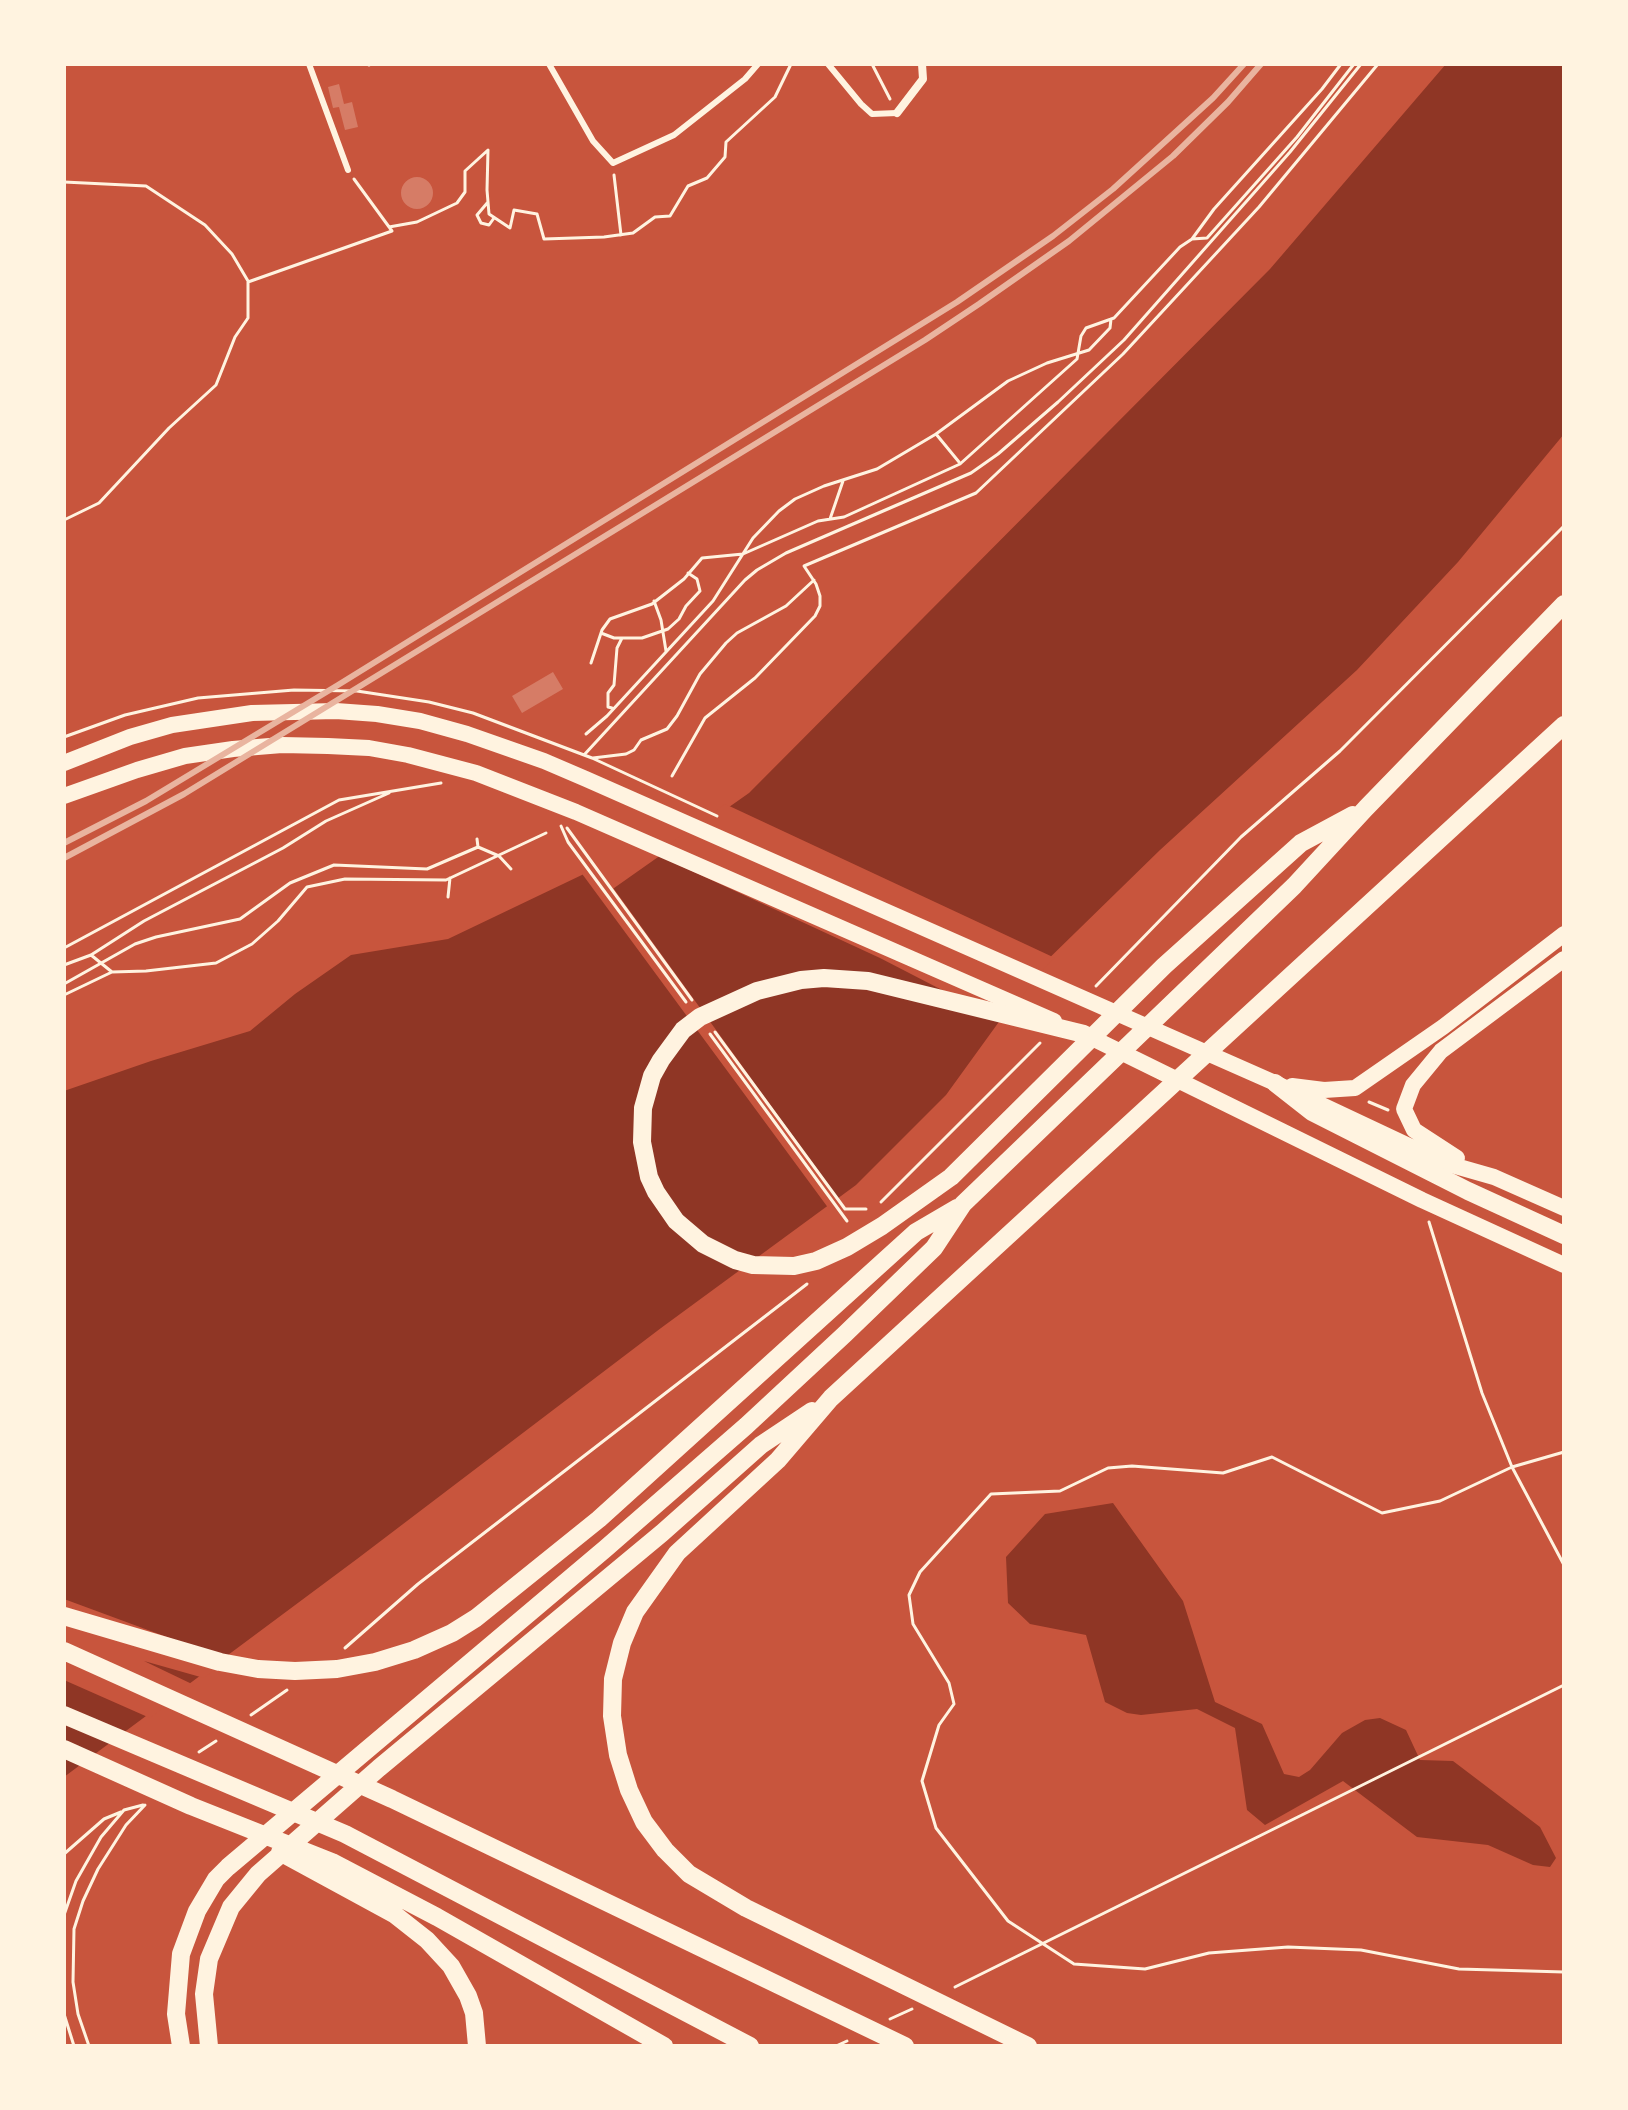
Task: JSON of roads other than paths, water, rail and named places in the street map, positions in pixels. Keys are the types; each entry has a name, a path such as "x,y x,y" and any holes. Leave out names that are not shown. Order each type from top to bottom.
{"highway":[{"path":"181,2046 176,2014 181,1954 197,1911 216,1879 746,1426 934,1248 963,1204 1294,886 1564,604"},
{"path":"1028,2046 746,1908 689,1874 665,1850 644,1822 629,1790 618,1755 612,1716 613,1679 622,1643 635,1612 677,1553 778,1460 831,1398 1564,725"},
{"path":"1084,1034 879,983 845,978 801,980 746,995 700,1017 670,1045 652,1076 643,1108 642,1142 649,1177 676,1221 703,1244 735,1260 773,1267 794,1266 816,1261 847,1247 951,1177 1164,966 1301,843 1366,808"},
{"path":"1275,1083 1312,1112 1468,1191 1564,1235"},
{"path":"64,1616 220,1662 258,1669 295,1671 337,1669 414,1650 452,1633 476,1618 599,1519 916,1232 963,1204"},
{"path":"209,2046 204,2004 209,1959 231,1907 258,1874 379,1768 662,1533 761,1445 831,1398"},
{"path":"64,1651 392,1799 905,2046"},
{"path":"64,1715 345,1834 750,2046"},
{"path":"64,1749 328,1869 424,1909 664,2046"},
{"path":"328,1869 394,1914 451,1966 474,2013 477,2046"}],"main road":[{"path":"64,763 116,742 172,725 252,713 336,711 420,721 544,761 1275,1083 1445,1163 1494,1177"},
{"path":"64,796 185,756 282,745 369,748 476,773 576,812 1084,1034 1422,1200 1564,1265"},
{"path":"1275,1083 1324,1090 1355,1088 1443,1027 1564,934"},
{"path":"1564,959 1441,1051 1413,1085 1404,1109 1414,1130 1450,1154 1564,1208"}],"street":[{"path":"897,113 923,79 922,64"}],"lane":[{"path":"309,64 348,170"},
{"path":"549,64 593,141 613,163 674,135 745,79 758,64"},
{"path":"828,64 872,114 897,113"}],"railway":[{"path":"64,843 146,801 338,685 957,302 1053,236 1113,189 1213,98 1244,64"},
{"path":"64,858 184,794 925,340 1069,241 1173,156 1228,102 1261,64"}]}
